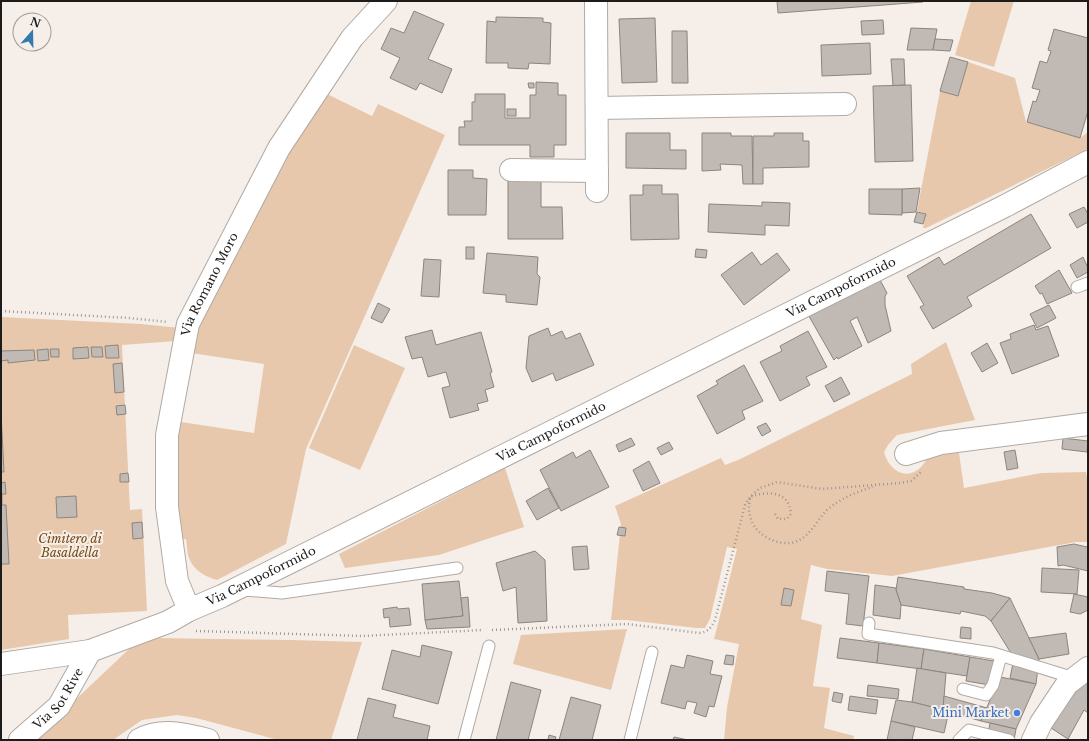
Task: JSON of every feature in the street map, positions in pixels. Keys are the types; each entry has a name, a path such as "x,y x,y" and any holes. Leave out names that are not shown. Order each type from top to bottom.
{"street":[{"name":"Via Romano Moro","path":"189,610 177,581 167,507 168,435 188,324 279,148 352,38 386,1"},
{"path":"511,170 597,181 596,1"},
{"path":"597,108 845,104"},
{"name":"Via Campoformido","path":"1,664 90,651 168,622 189,610 235,589 1006,206 1088,162"},
{"path":"906,454 941,443 1088,424"},
{"name":"Via Sot Rive","path":"20,740 59,706 90,651"},
{"path":"1033,740 1041,723 1067,684 1081,673"},
{"path":"139,740 149,734 181,733 208,740"}],"lane":[{"path":"1077,287 1088,283"},
{"path":"235,589 282,593 457,568"},
{"path":"869,623 868,634 985,652 1081,673"},
{"path":"464,740 489,646"},
{"path":"630,740 652,652"},
{"path":"963,689 986,695 993,685 1000,656"},
{"path":"959,740 969,730 1009,740"}],"path":[{"path":"1,312 130,318 188,324"},
{"path":"168,622 173,630 362,636 628,624 699,633 706,632 711,628 715,620 745,505 750,497 760,488 777,482 822,490 900,483 910,481 924,470"},
{"path":"750,497 749,509 751,520 756,530 766,538 778,542 795,542 808,534 826,511 839,500 854,492 880,485"},
{"path":"750,497 761,493 774,493 784,498 790,505 791,514 787,519 778,520 775,514"}],"green space":[{"path":"971,1 1014,1 994,67 955,55"},
{"path":"968,62 1015,78 1026,122 1080,138 1088,132 1088,149 926,228 923,228 926,214 917,211 940,91 958,96"},
{"path":"325,93 372,116 378,104 445,135 306,449 286,544 217,580 204,575 194,566 188,556 186,539 180,540 176,481 178,426 181,422 254,433 264,364 191,353 197,328 287,151"},
{"name":"Cimitero di Basaldella","path":"1,317 141,324 180,328 176,341 122,345 130,510 142,509 147,611 68,615 69,639 1,650 1,351"},
{"path":"946,342 975,420 897,435 884,452 889,463 897,471 908,474 919,469 932,455 958,446 964,488 1041,473 1086,472 1088,484 1088,542 1076,542 892,576 827,569 811,565 801,619 822,625 813,686 830,688 824,728 854,736 853,740 724,740 727,707 739,644 714,639 737,549 727,547 710,619 705,628 627,620 611,620 621,524 615,506 721,458 725,465 738,460 912,374 911,364"},
{"path":"354,345 405,368 360,470 309,448"},
{"path":"505,468 524,527 439,555 345,568 339,554"},
{"path":"627,629 611,690 513,664 521,635"},
{"path":"155,638 362,642 331,740 278,740 196,718 177,715 142,720 113,740 33,740 130,648"}],"building":[{"path":"777,1 923,1 923,2 778,13"},
{"path":"414,11 444,24 428,59 452,69 442,93 420,83 416,90 390,78 400,58 381,49 391,28 404,33"},
{"path":"496,17 543,18 543,22 551,23 550,64 529,63 528,69 508,68 508,63 486,63 487,21 496,22"},
{"path":"655,18 657,82 622,83 619,19"},
{"path":"883,20 884,34 862,35 861,21"},
{"path":"911,28 937,29 933,50 907,50"},
{"path":"1054,29 1088,38 1088,111 1080,138 1027,122 1033,101 1036,102 1040,90 1032,88 1040,61 1047,63 1051,51 1048,50"},
{"path":"672,31 687,31 688,83 672,83"},
{"path":"935,39 953,40 950,51 933,50"},
{"path":"870,43 871,74 822,76 821,45"},
{"path":"950,57 968,62 958,96 940,91"},
{"path":"891,59 904,59 905,85 893,86"},
{"path":"536,82 558,83 558,95 566,95 566,145 554,145 554,157 530,157 530,145 459,145 459,127 465,127 464,121 472,121 472,102 475,102 475,94 505,94 505,118 530,118 530,95 536,95"},
{"path":"528,83 534,83 534,88 529,88"},
{"path":"911,85 913,161 875,162 873,86"},
{"path":"507,109 516,109 516,116 507,116"},
{"path":"626,133 670,133 670,150 686,150 686,169 626,168"},
{"path":"702,133 731,133 731,136 752,136 753,184 743,184 742,165 720,164 721,170 702,171"},
{"path":"774,133 803,133 803,141 809,141 809,167 763,168 763,184 753,184 753,136 774,136"},
{"path":"448,170 473,170 473,178 487,179 486,215 448,215"},
{"path":"508,181 541,181 541,207 562,207 563,239 508,239"},
{"path":"643,185 662,185 662,194 678,194 679,239 631,240 630,195 643,195"},
{"path":"920,188 916,212 902,213 902,189"},
{"path":"869,189 902,189 902,215 869,214"},
{"path":"762,202 790,203 789,226 765,225 765,235 708,232 709,204 762,206"},
{"path":"1084,207 1088,214 1088,222 1077,228 1069,214"},
{"path":"917,212 926,214 923,224 914,222"},
{"path":"1031,214 1051,248 967,297 972,306 933,329 920,307 924,305 907,276 939,257 944,265"},
{"path":"466,247 474,247 474,259 466,259"},
{"path":"696,249 707,250 706,258 695,257"},
{"path":"752,252 761,265 777,253 790,270 744,305 721,275"},
{"path":"487,253 538,257 537,274 540,277 537,305 506,302 506,295 483,293"},
{"path":"1083,257 1088,268 1088,272 1077,278 1070,265"},
{"path":"424,259 441,260 439,297 421,296"},
{"path":"1059,270 1072,293 1047,304 1042,293 1040,294 1035,286"},
{"path":"880,280 887,293 885,296 885,305 891,331 868,343 857,317 850,321 862,346 838,359 837,357 834,360 808,313"},
{"path":"378,303 390,309 382,323 371,318"},
{"path":"1049,305 1056,318 1037,328 1030,314"},
{"path":"1034,325 1036,330 1048,326 1059,356 1012,374 1000,343 1011,339 1010,334"},
{"path":"548,328 551,336 562,331 566,339 580,333 594,365 556,381 553,373 532,382 526,368 529,336"},
{"path":"432,330 436,345 481,332 492,372 490,373 494,387 485,390 488,401 477,404 479,410 450,418 442,388 450,386 446,372 428,377 422,357 412,359 405,337"},
{"path":"808,331 827,367 806,377 810,385 780,401 760,362 782,351 780,346"},
{"path":"987,343 998,363 982,372 971,353"},
{"path":"118,345 119,358 106,358 105,346"},
{"path":"88,347 89,358 73,359 73,348"},
{"path":"91,347 102,347 103,357 92,357"},
{"path":"48,349 49,360 38,361 37,350"},
{"path":"50,349 59,349 59,357 51,357"},
{"path":"34,350 35,360 8,363 8,360 1,361 1,351"},
{"path":"122,363 124,392 115,393 113,364"},
{"path":"744,365 763,401 742,411 745,419 717,434 697,396 718,384 716,381"},
{"path":"841,377 850,394 834,402 825,386"},
{"path":"125,405 126,414 117,415 116,406"},
{"path":"1,413 4,472 1,472"},
{"path":"766,423 771,431 762,436 757,427"},
{"path":"631,438 635,445 619,452 616,445"},
{"path":"1063,438 1088,441 1087,452 1062,449"},
{"path":"669,442 673,449 661,455 657,448"},
{"path":"590,450 609,487 561,511 540,470 573,452 576,458"},
{"path":"1015,450 1018,468 1007,470 1004,452"},
{"path":"649,461 660,483 643,491 633,470"},
{"path":"128,473 129,482 120,482 120,474"},
{"path":"5,482 6,494 2,494 2,505 6,505 9,564 1,564 1,483"},
{"path":"548,488 559,508 537,520 526,501"},
{"path":"76,496 77,517 57,518 56,497"},
{"path":"142,522 143,538 133,539 132,523"},
{"path":"619,527 626,528 625,536 617,535"},
{"path":"1074,544 1087,547 1088,544 1088,571 1063,565 1058,566 1057,547"},
{"path":"587,546 589,569 574,570 572,547"},
{"path":"535,551 545,560 547,621 518,623 516,587 503,591 496,563"},
{"path":"1042,568 1079,570 1077,594 1041,592"},
{"path":"827,571 869,576 863,626 846,624 849,594 825,591"},
{"path":"898,577 964,587 964,589 992,593 1010,598 991,621 985,616 961,611 960,614 901,605 896,590"},
{"path":"459,581 463,616 425,620 422,584"},
{"path":"875,585 896,588 901,605 900,619 873,615"},
{"path":"784,588 794,590 791,606 781,605"},
{"path":"1074,594 1088,597 1088,610 1080,614 1070,612"},
{"path":"468,597 470,627 427,629 425,620 463,616 461,598"},
{"path":"1010,598 1039,659 1036,684 1010,678 1014,658 991,621"},
{"path":"397,607 398,609 409,608 411,625 390,627 389,617 384,618 383,609"},
{"path":"961,627 971,628 971,639 960,638"},
{"path":"1066,633 1069,654 1039,659 1029,638"},
{"path":"840,638 879,643 877,663 837,658"},
{"path":"879,643 924,649 921,669 877,663"},
{"path":"422,645 452,652 438,704 382,689 392,650 420,657"},
{"path":"924,649 970,657 967,676 921,669"},
{"path":"687,655 713,661 710,674 722,676 714,707 709,706 706,717 694,713 697,703 687,701 685,709 661,703 671,665 684,668"},
{"path":"726,655 734,656 733,665 724,664"},
{"path":"970,657 994,661 990,685 966,681"},
{"path":"917,668 946,673 943,710 912,702"},
{"path":"1000,677 1036,684 1016,729 981,721"},
{"path":"511,682 541,690 528,740 496,740"},
{"path":"1087,682 1088,713 1084,710 1068,739 1051,728 1068,699"},
{"path":"868,685 899,689 898,699 867,696"},
{"path":"834,692 843,694 841,703 832,701"},
{"path":"850,696 878,700 876,714 848,710"},
{"path":"944,696 987,708 981,721 943,710"},
{"path":"571,697 601,705 592,740 559,740"},
{"path":"368,698 396,705 393,717 430,726 427,740 357,740"},
{"path":"896,700 912,702 949,711 944,733 891,721"},
{"path":"891,721 915,727 912,740 887,740"},
{"path":"990,723 1016,729 1014,740 987,740"},
{"path":"549,735 556,737 555,740 548,740"},
{"path":"674,737 688,740 673,740"}],"place":[{"name":"Mini Market","path":"1017,713"}]}
